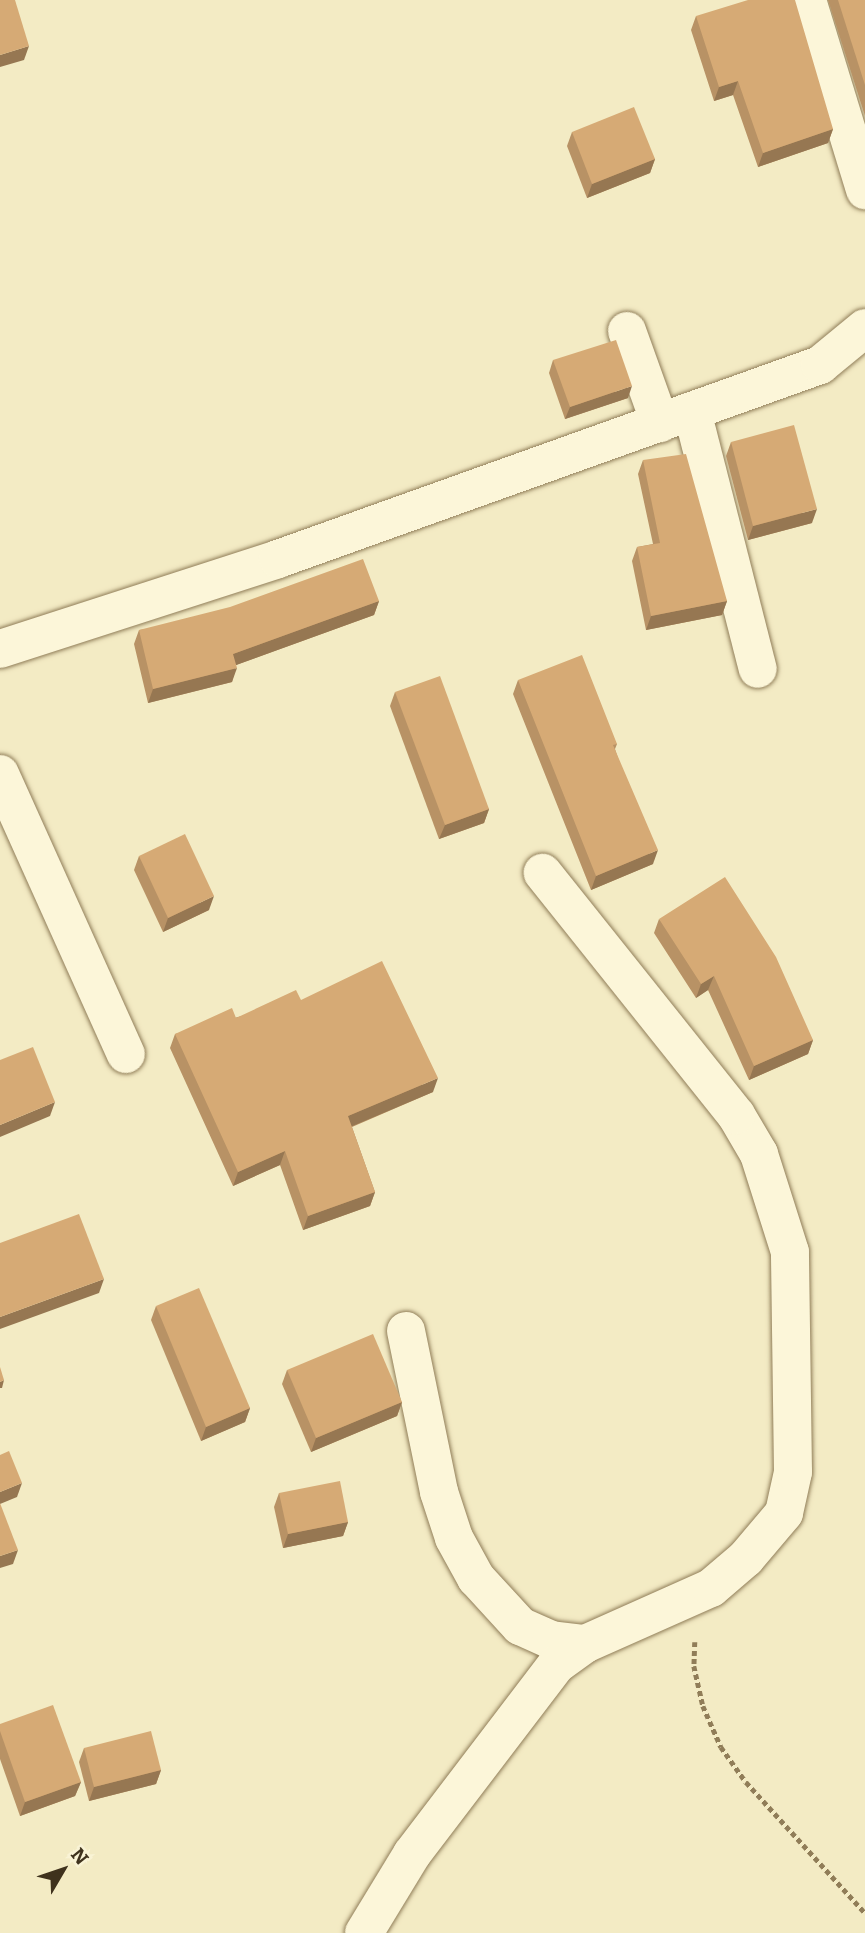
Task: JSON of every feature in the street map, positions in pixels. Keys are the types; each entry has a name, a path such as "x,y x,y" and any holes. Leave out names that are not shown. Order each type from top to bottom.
{"street":[{"path":"807,0 865,190"},
{"path":"821,365 865,328"},
{"path":"627,331 676,417 758,669"},
{"path":"0,649 278,559 821,365 865,355"},
{"path":"0,774 126,1054"},
{"path":"364,1933 412,1854 529,1696 556,1665 585,1644 711,1588 746,1559 784,1513 793,1472 789,1252 759,1154 736,1115 543,873"},
{"path":"406,1331 439,1492 454,1538 476,1578 495,1604 520,1626 551,1640 585,1644"}],"path":[{"path":"711,1588 696,1631 694,1666 703,1706 721,1747 746,1782 865,1913"}],"building":[{"path":"0,0 15,0 29,46 0,55"},
{"path":"748,0 795,0 833,129 763,153 738,81 719,87 696,16"},
{"path":"838,0 865,0 865,85"},
{"path":"634,107 655,159 592,184 572,132"},
{"path":"616,340 632,386 570,407 553,360"},
{"path":"794,425 817,509 753,526 731,442"},
{"path":"686,454 727,601 651,616 637,547 660,543 643,460"},
{"path":"363,559 379,601 233,654 237,668 153,689 139,630 230,607"},
{"path":"582,655 617,744 613,745 658,850 596,876 518,680"},
{"path":"440,676 489,809 445,825 395,692"},
{"path":"185,834 214,896 168,918 139,856"},
{"path":"725,877 776,957 813,1040 754,1066 714,976 701,984 659,919"},
{"path":"382,961 438,1078 348,1116 375,1192 308,1216 285,1151 238,1172 175,1034 232,1008 236,1018 296,990 301,1000"},
{"path":"33,1047 55,1102 0,1125 0,1060"},
{"path":"79,1214 104,1279 0,1317 0,1243"},
{"path":"199,1288 250,1408 206,1427 156,1306"},
{"path":"373,1334 402,1402 316,1438 287,1370"},
{"path":"9,1451 22,1483 0,1492 0,1455"},
{"path":"340,1481 348,1522 288,1534 279,1493"},
{"path":"0,1503 18,1550 0,1556"},
{"path":"53,1705 81,1782 25,1802 0,1731 0,1724"},
{"path":"151,1731 161,1770 94,1787 84,1748"}]}
